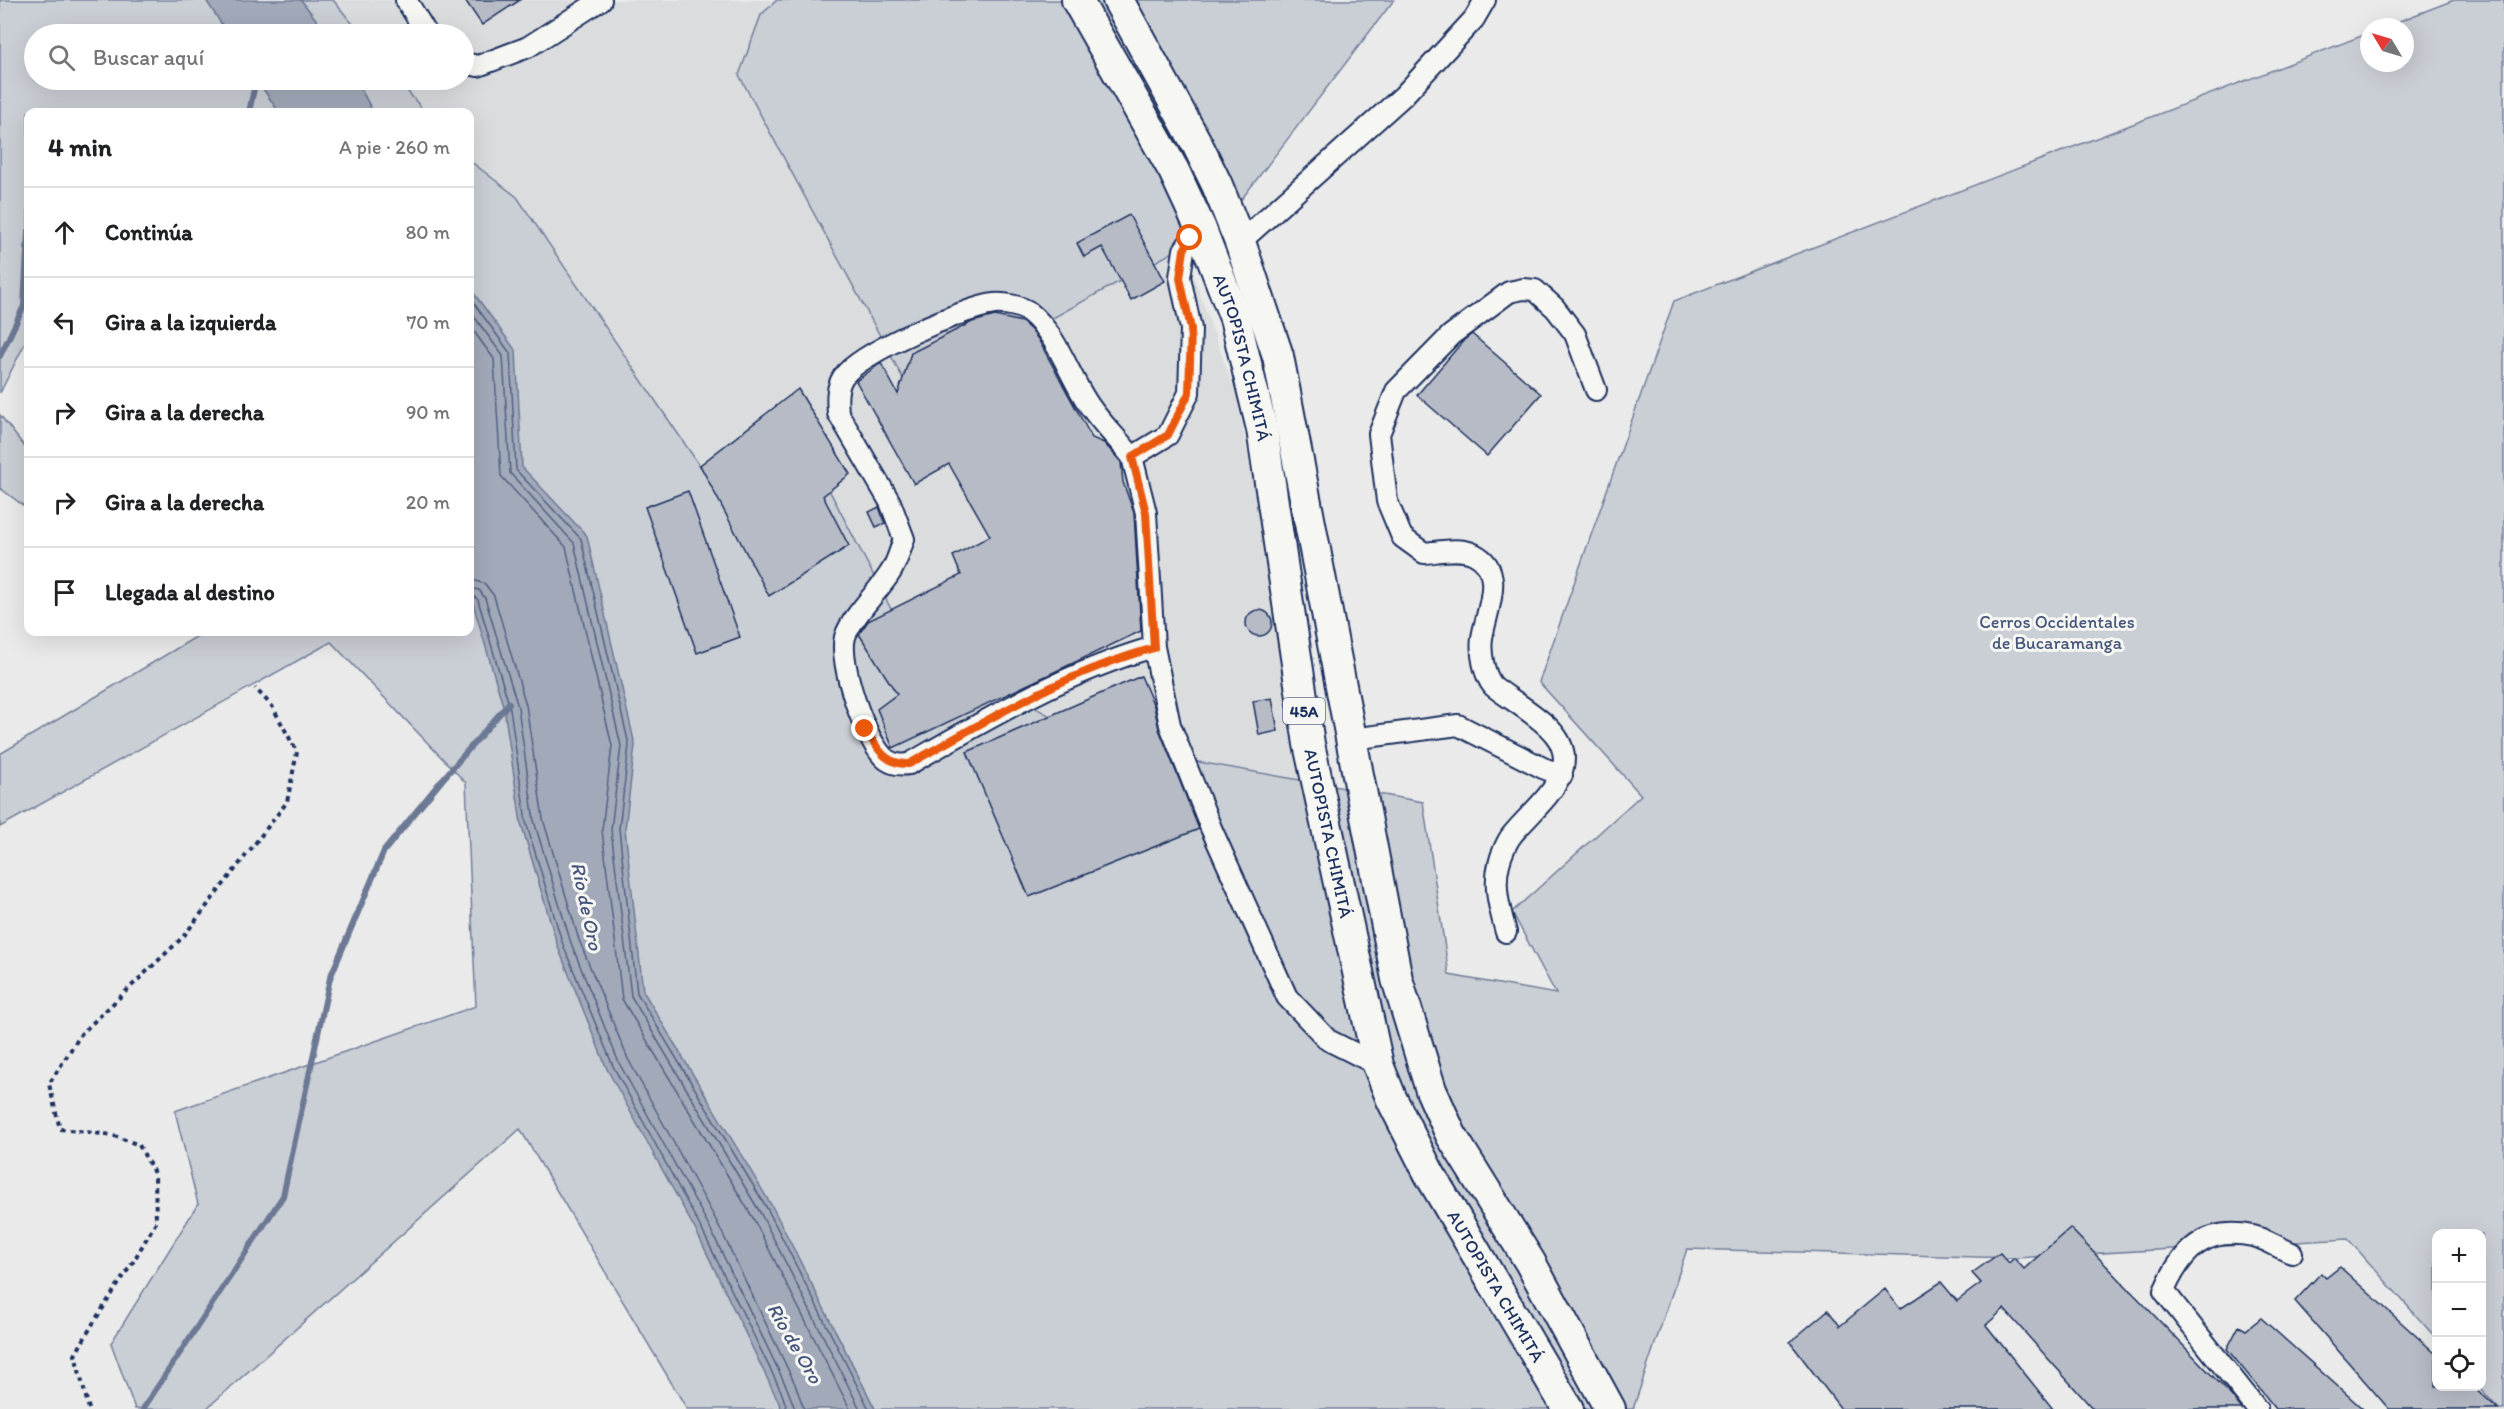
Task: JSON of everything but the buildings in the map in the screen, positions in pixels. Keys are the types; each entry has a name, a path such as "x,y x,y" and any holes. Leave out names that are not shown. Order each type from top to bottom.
{"highway":[{"name":"AUTOPISTA CHIMITÁ","path":"1077,0 1174,171 1200,226 1235,318 1262,429 1309,744 1378,1065 1392,1100 1429,1173 1568,1409"},
{"name":"AUTOPISTA CHIMITÁ","path":"1118,0 1197,144 1240,242 1278,356 1397,979 1431,1090 1450,1135 1530,1262 1610,1409"}],"lane":[{"path":"406,0 421,24"},
{"path":"474,65 478,66 528,47 601,0"},
{"path":"1240,242 1403,96 1474,19 1485,0"},
{"path":"1132,457 1168,435 1189,393 1191,329 1180,278 1184,250 1200,226"},
{"path":"1506,932 1497,901 1499,864 1510,836 1544,802 1562,775 1564,760 1561,747 1550,729 1493,686 1487,678 1482,640 1493,578 1488,565 1473,553 1455,551 1424,553 1402,537 1387,501 1379,434 1396,391 1451,335 1509,292 1523,289 1534,290 1556,308 1575,334 1596,390"},
{"path":"1154,648 1131,654 1066,680 999,712 909,764 898,765 885,759 865,729 848,679 843,650 846,634 891,572 904,539 890,502 838,412 836,398 843,378 860,361 905,338 977,308 997,304 1028,311 1047,331 1090,407 1132,457 1146,513 1154,648 1170,725 1211,828 1287,997 1328,1040 1378,1065"},
{"path":"1352,739 1458,725 1543,768 1562,775"},
{"path":"2257,1409 2164,1291 2174,1268 2192,1247 2224,1233 2255,1237 2292,1253"}],"path":[{"path":"89,1409 75,1355 156,1222 155,1175 139,1145 112,1135 60,1129 49,1083 81,1034 183,937 287,802 297,752 272,706 255,688"}],"shaded area":[{"path":"333,0 777,0 761,15 1163,191 1237,398 1247,452 1252,453 1343,972 974,1143 517,197 474,164 474,108 422,108 406,90 474,90 474,24 353,24"}],"green space":[{"path":"0,0 206,0 222,24 24,24 24,90 264,90 276,108 24,108 24,345 0,393"},
{"path":"301,0 333,0 353,24 319,24"},
{"path":"777,0 1394,0 1221,226 912,395 739,75 761,15"},
{"name":"Cerros Occidentales de Bucaramanga","path":"2454,0 2504,0 2504,1409 2499,1409 2483,1391 2486,1391 2486,1229 2432,1229 2432,1334 2348,1239 2014,1258 1687,1249 1633,1409 875,1409 836,1332 775,1393 782,1409 687,1409 520,1129 206,1409 135,1409 111,1343 198,1204 175,1111 476,1006 466,783 331,642 0,827 0,754 197,636 474,636 474,164 517,197 708,478 798,430 905,636 1103,745 1423,802 1449,975 1556,994 1512,912 1641,795 1539,682 1674,301 2360,36 2360,72 2414,72 2414,18 2407,18"},
{"path":"361,90 406,90 422,108 371,108"},
{"path":"0,415 24,446 24,506 0,488"}],"water":[{"path":"206,0 301,0 319,24 222,24"},
{"path":"264,90 361,90 371,108 276,108"},
{"name":"Río de Oro","path":"474,293 516,351 522,467 587,536 635,745 625,829 643,991 773,1208 875,1409 782,1409 697,1233 607,1069 558,947 521,823 504,709 474,607"}],"waterway":[{"path":"250,108 254,90"},
{"path":"0,356 24,306"},
{"path":"143,1409 283,1196 330,978 384,851 509,703"}],"route":[{"path":"865,729 885,759 898,765 909,764 999,712 1066,680 1131,654 1154,648 1146,513 1132,457 1168,435 1189,393 1191,329 1180,278 1184,250 1190,238"}]}
